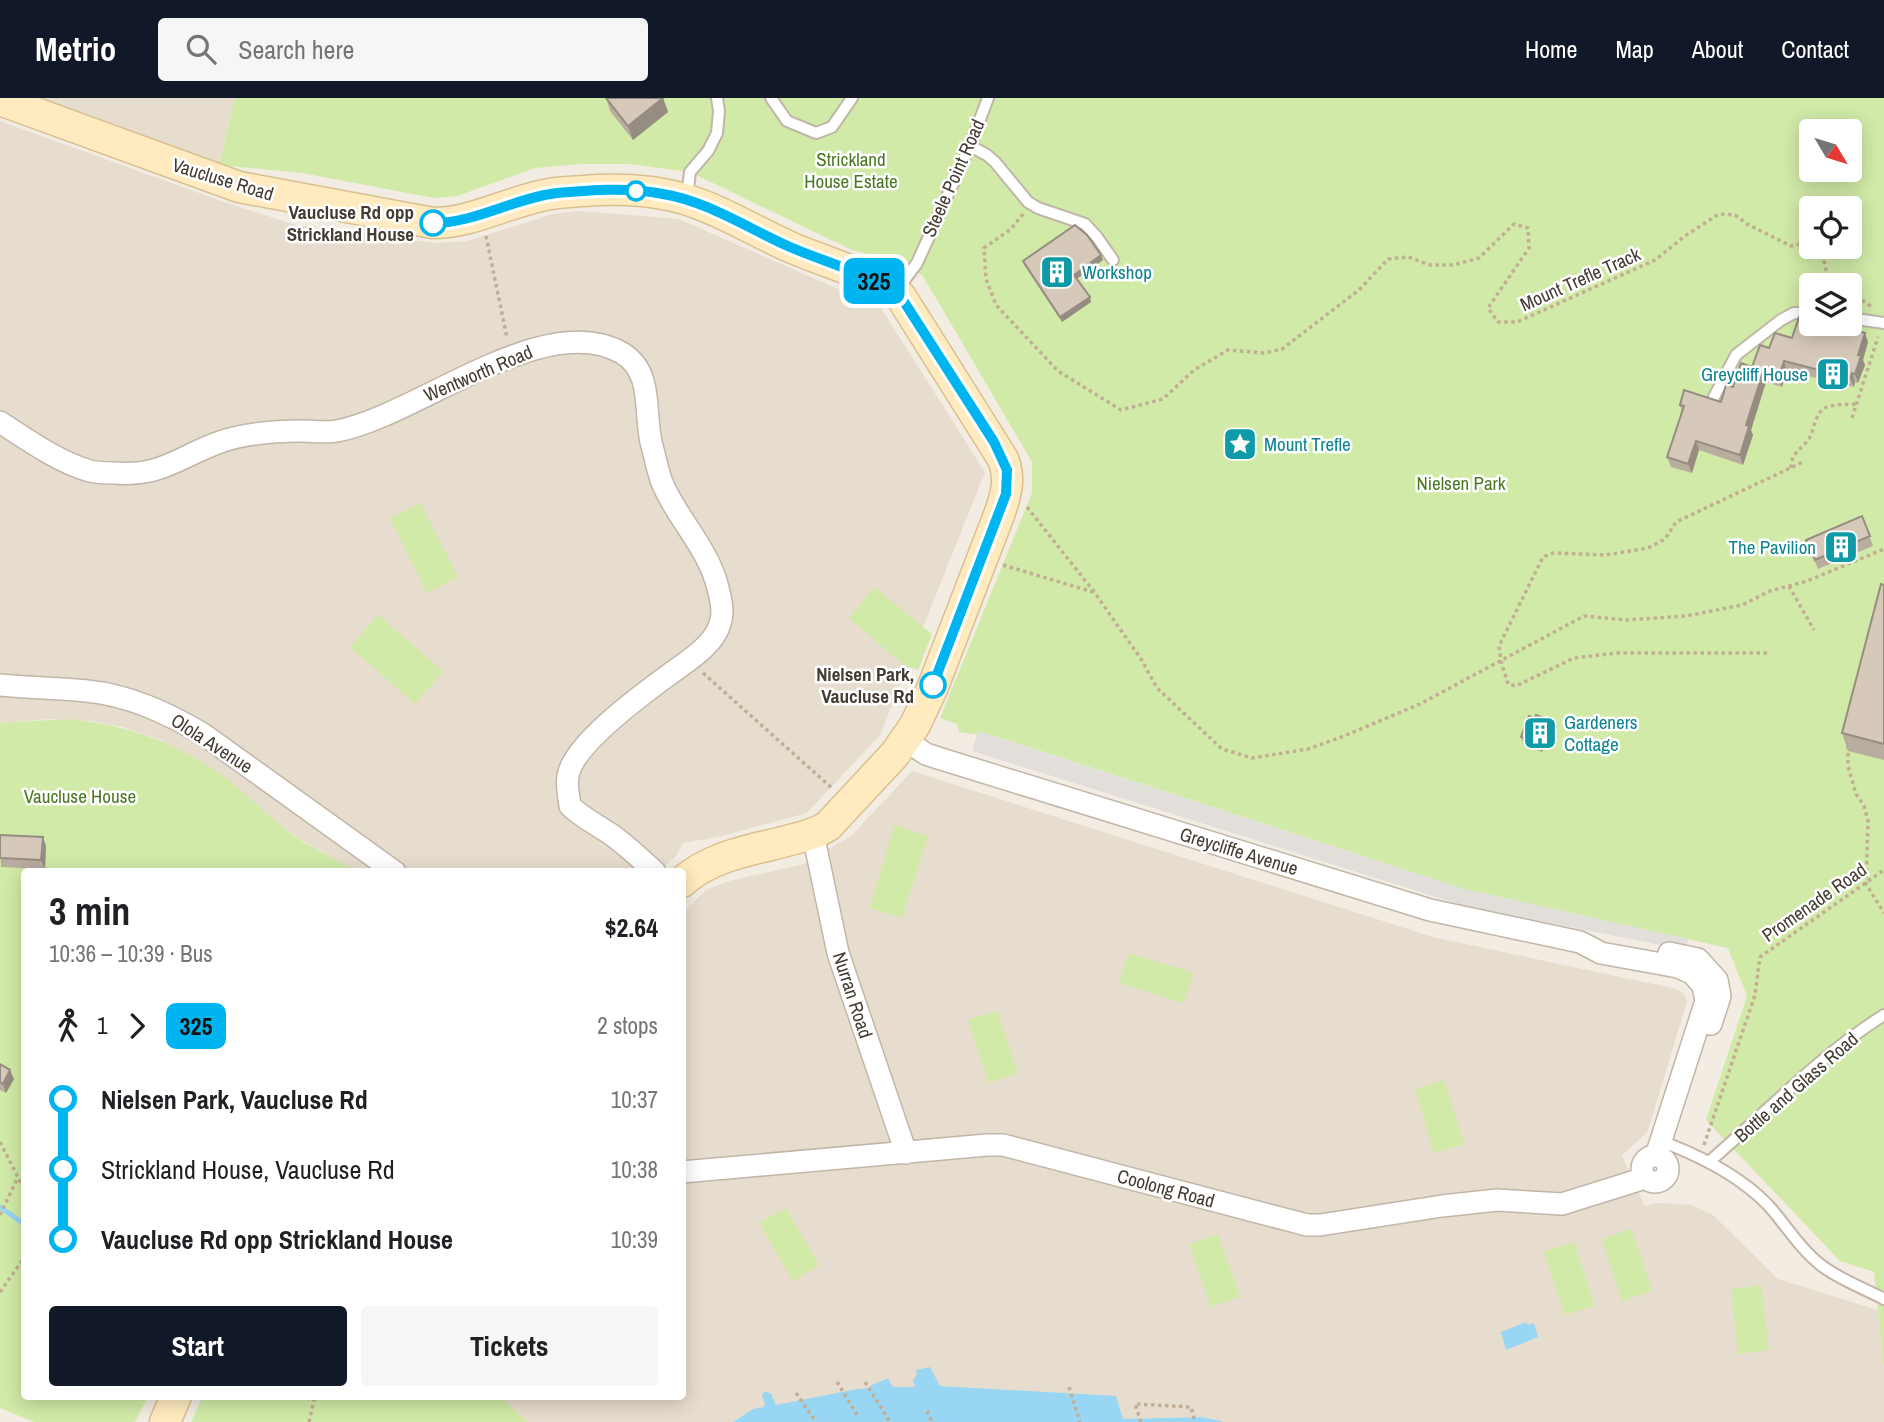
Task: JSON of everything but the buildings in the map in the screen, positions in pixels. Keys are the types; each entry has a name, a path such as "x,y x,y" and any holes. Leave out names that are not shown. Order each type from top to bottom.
{"street":[{"name":"Vaucluse Road","path":"0,100 239,187 423,221 453,222 542,196 582,191 643,191 686,200 895,292 916,319 994,442 1007,470 1008,481 1003,505 932,689 905,740"},
{"name":"Wentworth Road","path":"0,422 51,454 90,471 123,474 150,472 221,441 252,433 336,431 373,420 511,357 547,344 571,342 600,345 622,353 639,368 645,383 650,438 663,486 706,554 718,587 723,613 720,627 712,639 618,714 583,748 568,773 570,806 582,818 637,855 650,868"},
{"name":"Olola Avenue","path":"0,685 89,691 129,699 173,716 203,734 390,868"},
{"path":"686,879 724,858 813,834 828,826 905,740"},
{"name":"Greycliffe Avenue","path":"905,740 926,754 938,758 1430,910 1580,942 1599,940 1698,960 1717,980 1720,996 1663,1154"},
{"name":"Nurran Road","path":"813,834 838,953 906,1153"},
{"name":"Coolong Road","path":"686,1171 1003,1146 1307,1225 1320,1226 1497,1200 1562,1204 1645,1178 1656,1182 1665,1177 1668,1168 1663,1154"},
{"path":"165,1422 174,1400"}],"lane":[{"path":"686,200 690,173 708,151 717,133 717,98"},
{"path":"771,98 787,121 816,133 832,127 852,98"},
{"name":"Steele Point Road","path":"895,292 917,263 970,146 988,98"},
{"path":"970,146 995,162 1028,202 1084,224 1113,260"},
{"path":"1714,397 1736,355 1781,320 1799,313"},
{"path":"1862,320 1884,323"},
{"name":"Bottle and Glass Road","path":"1705,1159 1821,1062 1884,1015"},
{"path":"1663,1154 1705,1159 1765,1202 1821,1265 1884,1299"}],"path":[{"name":"Mount Trefle Track","path":"1028,202 1025,211 1011,229 984,248 986,279 996,305 1058,371 1121,410 1163,399 1194,370 1228,350 1264,353 1282,349 1359,290 1388,259 1408,257 1430,265 1453,265 1479,258 1514,224 1528,228 1529,248 1488,308 1498,322 1517,322 1655,260 1719,214 1735,215 1791,246 1799,244"},
{"path":"485,231 511,357"},
{"path":"1852,418 1877,337 1884,338"},
{"path":"1791,468 1791,459 1809,439 1823,409 1857,404"},
{"path":"1767,653 1617,653 1583,656 1517,686 1508,684 1499,646 1543,557 1553,553 1606,555 1648,548 1665,539 1676,522 1803,462"},
{"path":"1024,502 1095,593 1141,659 1157,688 1222,749 1252,758 1308,748 1420,704 1584,616 1626,621 1686,616 1742,606 1770,591 1884,549"},
{"path":"998,563 1095,593"},
{"path":"1789,586 1814,630"},
{"path":"689,660 838,793"},
{"path":"1850,738 1848,766 1868,821 1866,884 1884,913"},
{"name":"Promenade Road","path":"1705,1159 1755,995 1760,957 1884,870"},
{"path":"0,1142 21,1183"},
{"path":"0,1214 18,1177"},
{"path":"0,1292 21,1262"},
{"path":"836,1382 858,1416"},
{"path":"865,1382 890,1422"},
{"path":"1069,1387 1080,1422"},
{"path":"796,1393 816,1422"},
{"path":"309,1422 314,1400"},
{"path":"1141,1422 1135,1404 1191,1407 1195,1422"},
{"path":"927,1412 932,1422"}],"shaded area":[{"path":"42,98 235,98 219,165"},
{"path":"0,121 224,202 296,225 435,243 467,241 553,214 579,211 679,219 881,308 985,472 880,735 807,813 718,837 683,843 676,856 663,868 350,868 297,837 161,740 122,727 91,721 49,719 0,723"},
{"path":"978,731 1464,889 1688,939 1686,950 1468,907 972,751"},
{"path":"912,771 1433,937 1677,989 1684,994 1687,1002 1647,1133 1622,1155 1645,1206 1658,1203 1692,1205 1713,1215 1778,1279 1878,1310 1884,1371 1884,1422 1224,1422 1202,1417 1123,1419 753,1409 733,1422 528,1422 503,1400 686,1400 686,910 706,890 729,881 804,864 852,835"}],"green space":[{"name":"Nielsen Park","path":"235,98 1884,98 1884,1371 1874,1272 1840,1261 1706,1120 1747,996 1728,948 1464,889 998,737 959,732 957,724 940,718 1032,493 1032,462 923,276 903,263 852,250 690,172 629,164 535,168 457,196 434,198 302,173 219,165"},
{"path":"420,503 458,577 427,593 390,518"},
{"path":"874,587 932,634 918,670 905,666 849,618"},
{"path":"378,615 443,671 415,704 350,647"},
{"name":"Vaucluse House","path":"66,719 89,722 132,731 173,746 230,781 296,837 351,868 21,868 21,1400 146,1400 135,1422 34,1422 0,1408 0,723"},
{"path":"895,825 928,836 902,918 869,908"},
{"path":"1129,953 1194,973 1183,1003 1119,983"},
{"path":"997,1011 1018,1073 989,1083 968,1020"},
{"path":"1444,1080 1464,1144 1434,1153 1415,1089"},
{"path":"786,1208 819,1265 793,1281 759,1223"},
{"path":"1631,1229 1652,1291 1622,1301 1602,1239"},
{"path":"1218,1234 1240,1297 1211,1307 1189,1244"},
{"path":"1574,1242 1595,1306 1565,1315 1544,1252"},
{"path":"1761,1285 1769,1350 1738,1354 1731,1289"},
{"path":"201,1400 503,1400 528,1422 191,1422"}],"water":[{"path":"1526,1322 1528,1325 1534,1323 1538,1337 1506,1350 1501,1332"},
{"path":"930,1367 940,1386 1116,1396 1123,1419 1202,1417 1224,1422 733,1422 753,1409 763,1407 765,1404 762,1395 765,1391 771,1394 776,1405 870,1388 888,1378 893,1387 915,1387 913,1380 917,1375 916,1370"}],"waterway":[{"path":"0,1207 21,1222"}],"bus line":[{"name":"325","path":"433,223 453,222 552,194 618,190 663,194 686,200 790,247 877,282 901,297 994,442 1007,470 1008,481 1006,494 933,685"}],"place":[{"name":"Vaucluse Rd opp Strickland House","path":"433,223"},
{"name":"Workshop","path":"1057,272"},
{"name":"Greycliff House","path":"1833,374"},
{"name":"Mount Trefle","path":"1240,444"},
{"name":"The Pavilion","path":"1841,547"},
{"name":"Nielsen Park, Vaucluse Rd","path":"933,685"},
{"name":"Gardeners Cottage","path":"1540,733"}],"park label":[{"name":"Strickland House Estate","path":"851,170"}]}
